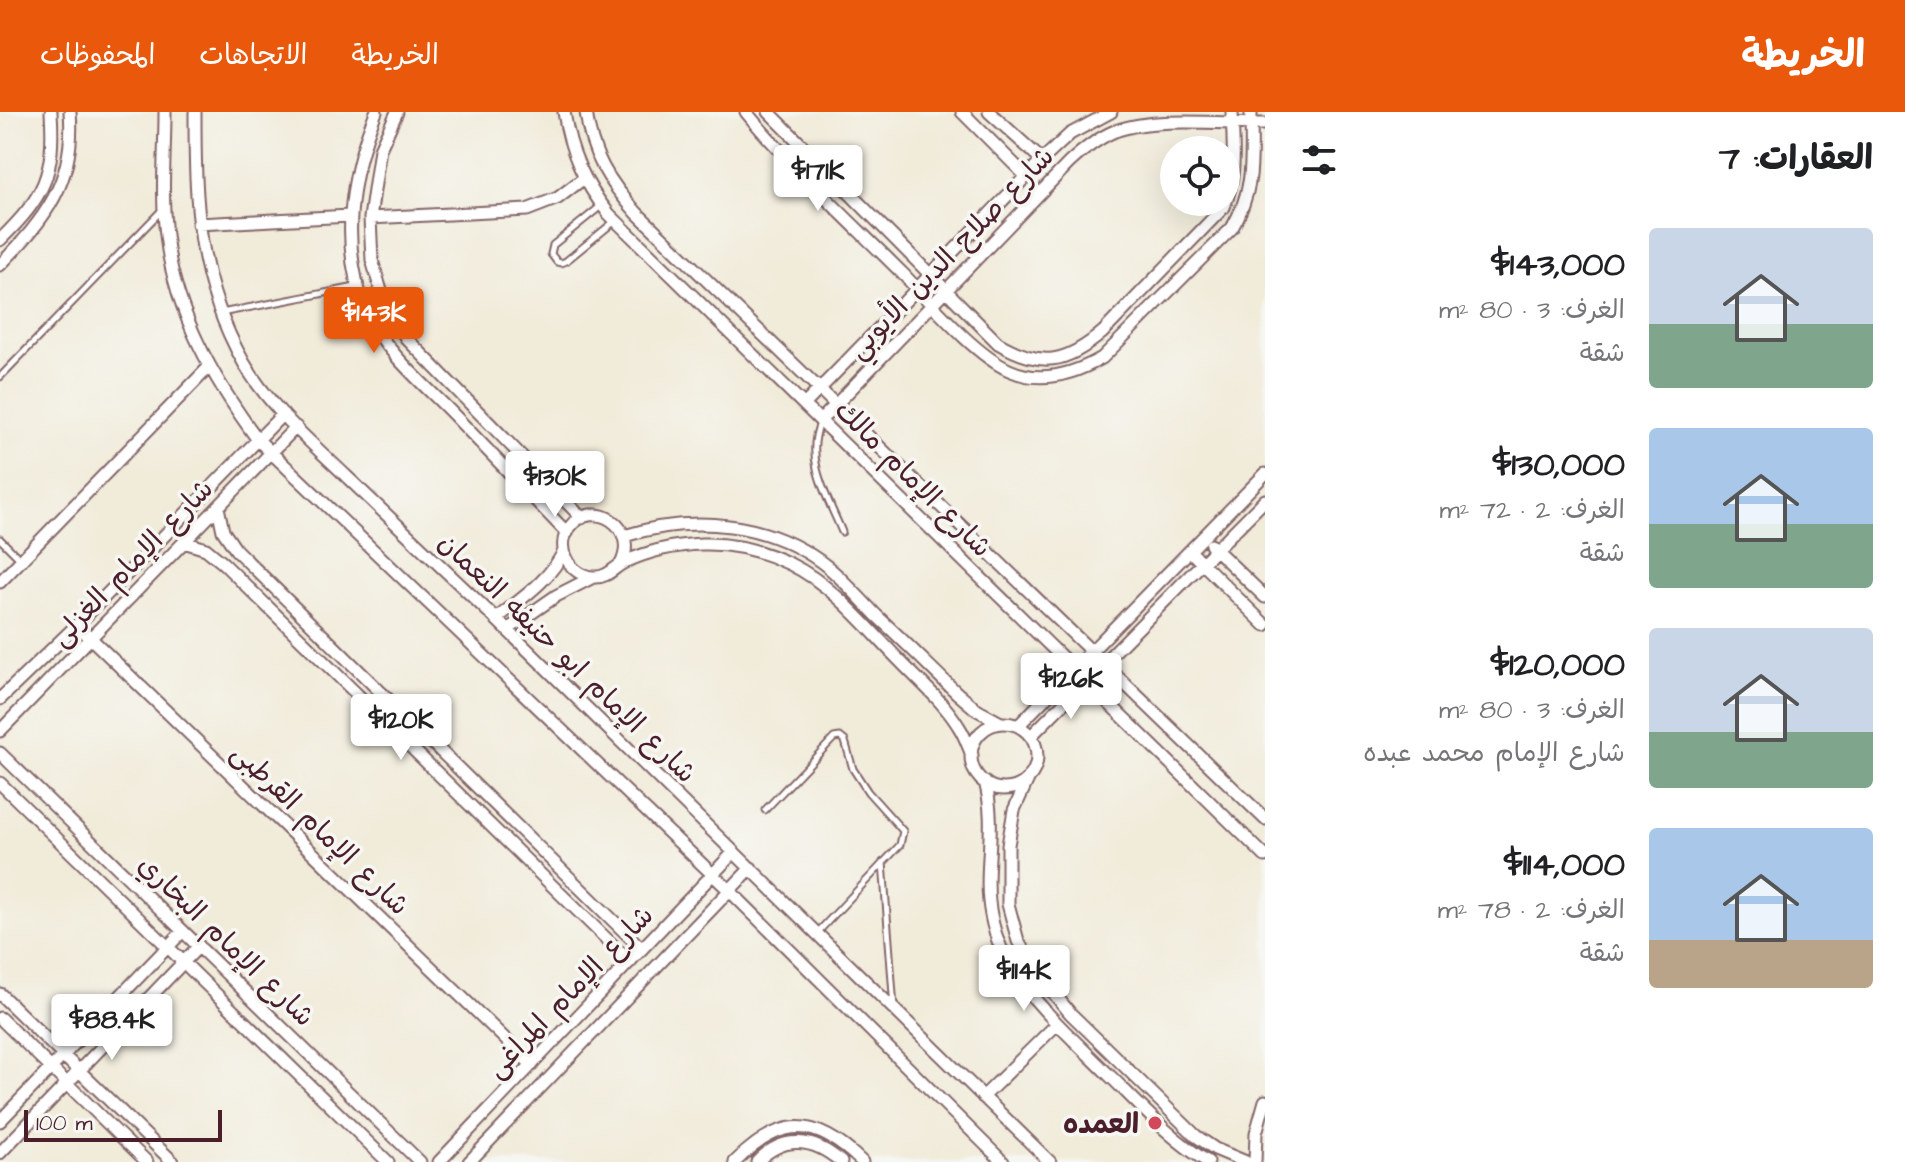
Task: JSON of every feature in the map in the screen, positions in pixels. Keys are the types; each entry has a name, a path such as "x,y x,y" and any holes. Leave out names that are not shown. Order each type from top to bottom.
{"street":[{"path":"0,240 37,199 48,176 52,154 51,112"},
{"path":"0,265 52,206 64,179 70,112"},
{"name":"شارع الإمام ابو حنيفه النعمان","path":"165,112 166,235 187,319 209,367 258,440 729,890 1003,1162"},
{"name":"شارع الإمام ابو حنيفه النعمان","path":"195,112 198,224 205,266 220,313 246,367 263,392 1050,1162"},
{"path":"376,112 361,153 350,216 358,286 368,313 392,350 567,533"},
{"path":"397,112 380,149 370,218 371,250 377,281 394,320 406,338 582,518"},
{"name":"شارع الإمام مالك","path":"564,112 568,138 584,178 615,220 1264,858"},
{"name":"شارع الإمام مالك","path":"586,112 593,148 601,166 624,199 1265,819"},
{"path":"746,112 918,290 990,359 1011,371 1034,377 1064,375 1102,358 1232,228 1244,208 1250,187 1251,118"},
{"path":"769,112 998,343 1016,354 1038,360 1059,359 1084,349 1224,207 1234,170 1232,118"},
{"path":"962,112 1027,177"},
{"path":"989,112 1042,160"},
{"name":"شارع صلاح الدين الأيوبي","path":"805,404 1042,160 1070,134 1111,112"},
{"name":"شارع صلاح الدين الأيوبي","path":"821,420 1069,163 1097,140 1112,132 1147,123 1251,118 1265,124"},
{"path":"794,163 807,150"},
{"path":"370,218 527,210 558,198 584,178"},
{"path":"198,224 350,216"},
{"path":"0,582 209,367"},
{"name":"شارع الإمام الغزلى","path":"0,699 77,625 283,414"},
{"name":"شارع الإمام الغزلى","path":"0,731 296,427"},
{"path":"1018,726 1265,474"},
{"path":"1031,736 1265,500"},
{"path":"218,507 223,531 236,550 642,949"},
{"path":"496,619 555,568 564,551 567,533 582,518 591,515 608,518 621,529 626,550 621,564"},
{"path":"624,536 666,525 709,523 752,530 793,545 829,568 977,710 1001,723 1018,726 1031,736 1037,753 1034,769 1014,810 1007,865 1008,904 1018,941 1070,1013 1196,1136 1230,1157 1246,1162"},
{"path":"1203,537 1265,597"},
{"path":"184,542 206,549 223,563 630,962"},
{"path":"507,630 556,596 593,577 609,574 621,564 662,549 706,544 749,549 790,564 845,604 944,706 961,729 975,770 985,782 1008,788 1029,777"},
{"path":"564,551 571,566 585,576 593,577"},
{"path":"1190,551 1265,625"},
{"name":"شارع الإمام القرطبى","path":"77,625 532,1065"},
{"path":"972,755 980,734 1001,723"},
{"name":"شارع الإمام البخاري","path":"0,753 420,1162"},
{"path":"443,779 455,765"},
{"path":"985,782 992,826 990,902 997,938 1020,981 1057,1024 1171,1136 1200,1160"},
{"name":"شارع الإمام البخاري","path":"0,783 388,1162"},
{"name":"شارع الإمام المراغى","path":"439,1162 734,852"},
{"name":"شارع الإمام المراغى","path":"469,1162 751,868"},
{"path":"0,1121 183,931"},
{"path":"0,1153 199,946"},
{"path":"0,994 173,1162"},
{"path":"0,1018 147,1162"},
{"path":"983,1097 1057,1024"},
{"path":"1255,1162 1256,1133 1265,1101"},
{"path":"113,1129 126,1116"},
{"path":"735,1162 768,1134 787,1127 801,1127 838,1141 862,1162"},
{"path":"757,1162 781,1144 800,1140 814,1144 841,1162"}],"lane":[{"path":"602,205 553,245 553,258 557,262 566,261 615,220"},
{"path":"0,377 165,208"},
{"path":"220,313 358,286"},
{"path":"821,420 813,452 824,490 842,532"},
{"path":"0,539 21,560"},
{"path":"765,810 834,738 840,737 845,741 853,769 868,792 903,831 900,845 817,932"},
{"path":"883,862 894,1009"}],"place":[{"name":"العمده","path":"1155,1123"}]}
